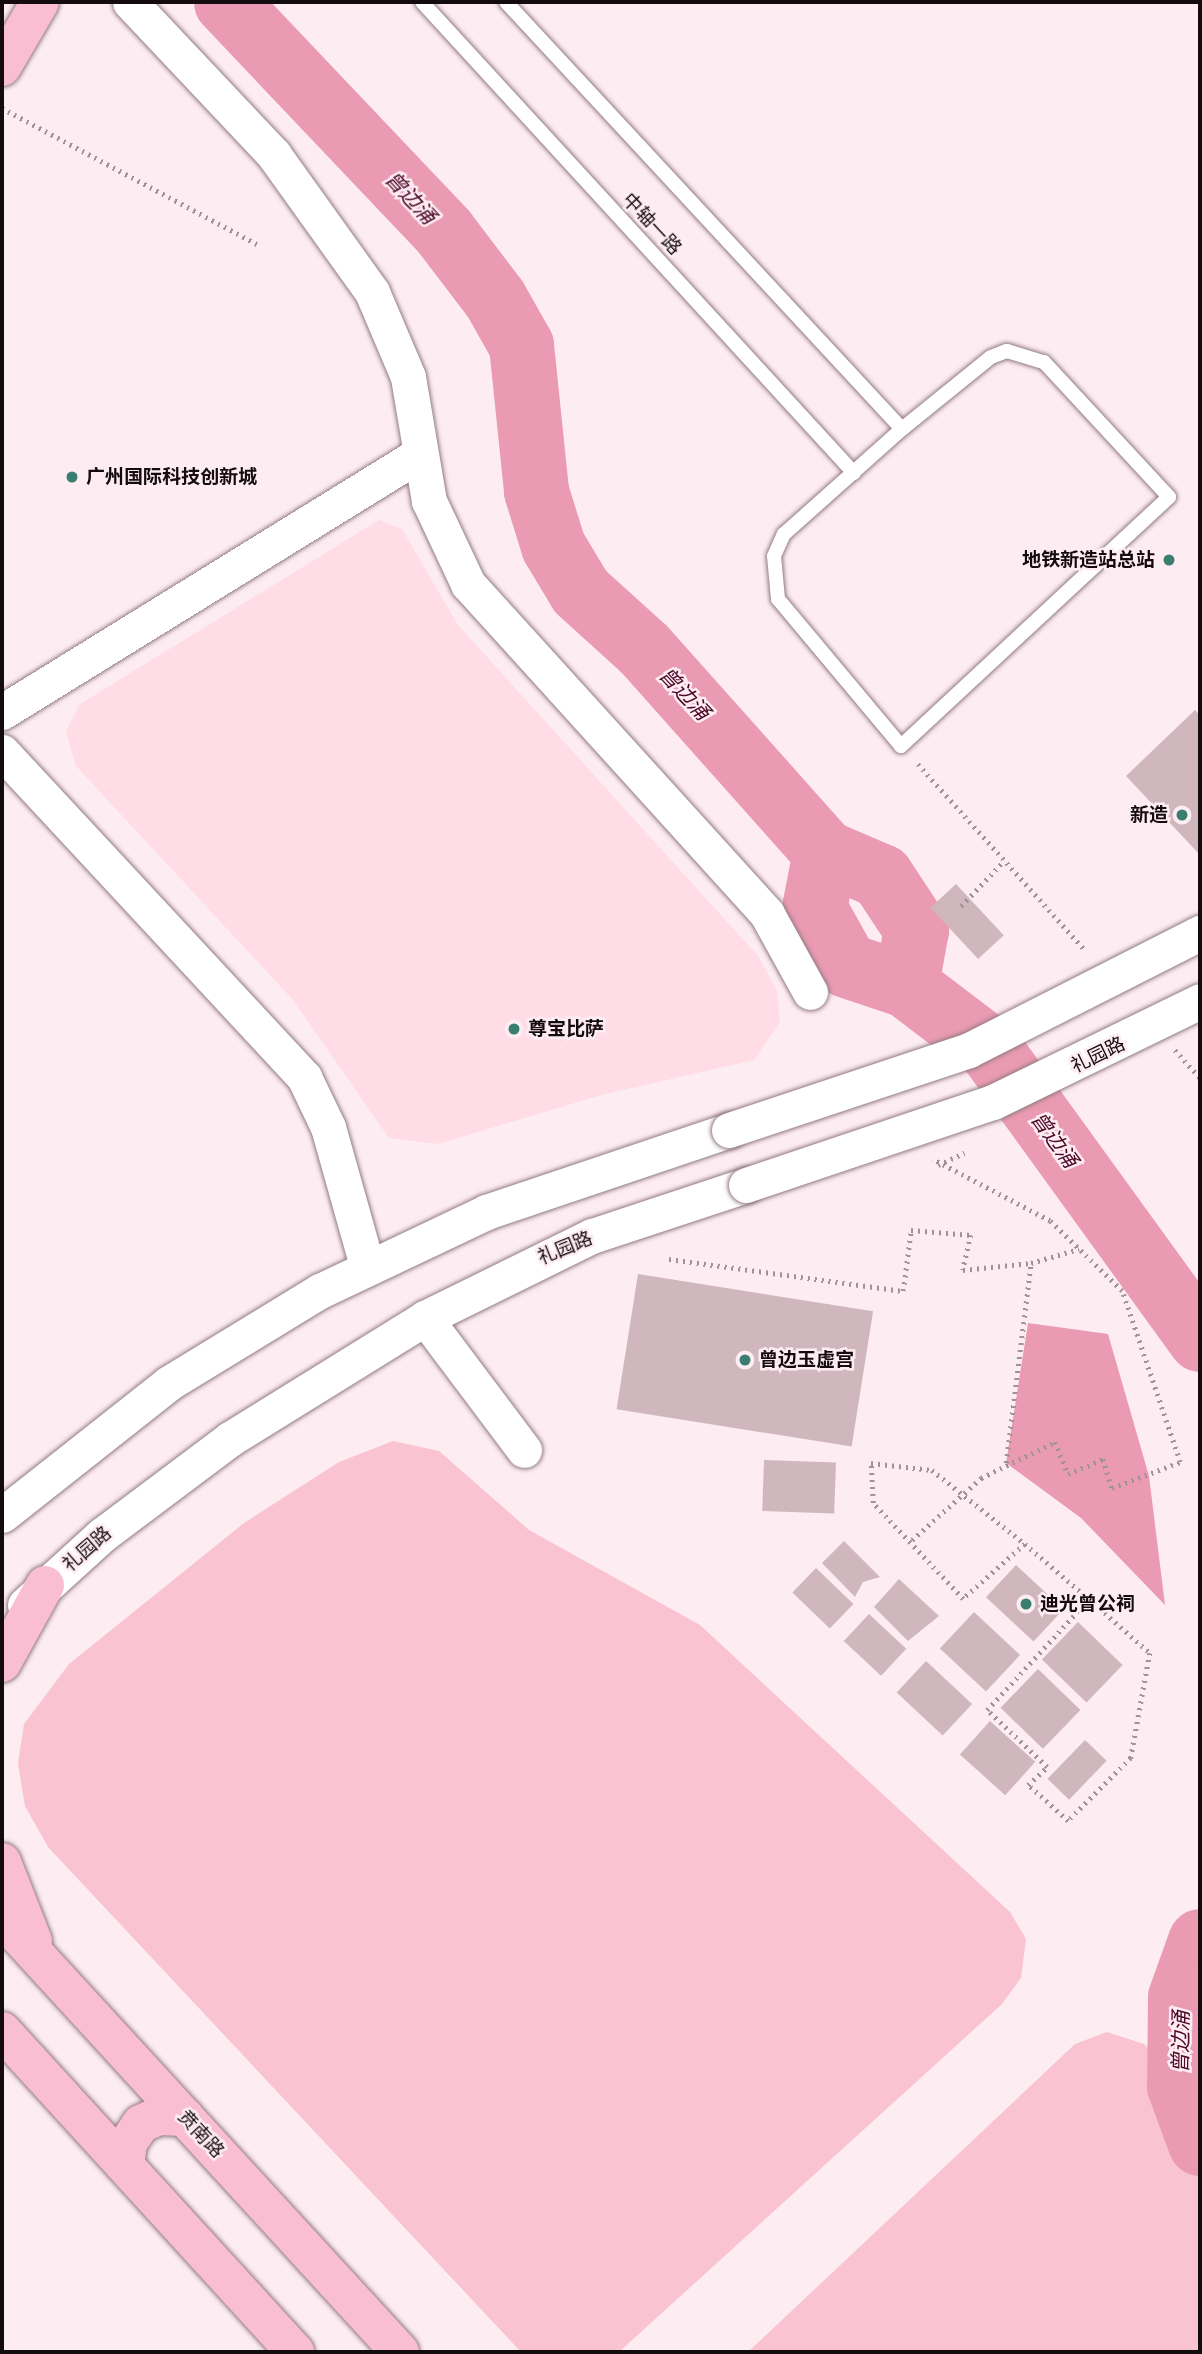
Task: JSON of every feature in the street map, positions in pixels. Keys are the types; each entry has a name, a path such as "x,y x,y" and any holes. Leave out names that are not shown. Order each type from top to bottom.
{"main road":[{"path":"2,67 40,2"},
{"path":"2,1664 46,1585"},
{"path":"2,1862 48,1967"},
{"name":"贲南路","path":"2,1918 400,2352"},
{"path":"2,2031 295,2352"},
{"path":"125,2165 128,2143 141,2124 158,2116 185,2117"}],"street":[{"path":"130,2 274,155 372,292 408,377 429,501 468,584 767,914 810,992"},
{"path":"2,712 420,454"},
{"path":"2,752 304,1077 328,1127 367,1266"},
{"path":"2,1516 169,1382 367,1266 570,1179 729,1130 969,1050 1200,933"},
{"name":"礼园路","path":"2,1627 46,1585 230,1439 425,1318 568,1246 993,1102 1200,1002"},
{"path":"425,1318 524,1450"}],"lane":[{"name":"中轴一路","path":"422,2 854,473"},
{"path":"506,2 902,429"},
{"path":"1025,352 1044,362 1169,497 901,746 778,599 772,577 784,534 902,429 991,357 1025,352"}],"path":[{"path":"2,108 259,244"},
{"path":"901,746 1096,962"},
{"path":"961,906 1004,861"},
{"path":"1168,1043 1200,1078"},
{"path":"912,1540 960,1497 1006,1464 1055,1442 1068,1474 1103,1459 1112,1488 1180,1462 1159,1391 1122,1291 1050,1221 929,1155"},
{"path":"669,1259 903,1292 911,1230 971,1235 963,1270 1031,1263 1079,1249"},
{"path":"1006,1464 1031,1263"},
{"path":"1025,1544 962,1599 912,1540 873,1503 871,1464 932,1470 960,1497 1025,1544 1089,1599 1150,1653 1131,1758 1068,1821 1028,1785 1047,1767 987,1710 1089,1599"}],"shaded area":[{"path":"379,520 402,529 458,625 758,956 777,991 780,1022 754,1060 601,1095 438,1144 389,1138 293,1000 76,766 66,731 80,704"},
{"path":"1028,1323 1108,1334 1149,1476 1165,1605 1081,1518 1006,1463"},
{"path":"393,1441 439,1451 529,1530 700,1625 1010,1912 1026,1939 1021,1978 1002,2004 619,2352 521,2352 48,1847 25,1806 18,1763 24,1724 69,1664 244,1523 339,1462"},
{"path":"1107,2032 1144,2044 1200,2104 1200,2352 748,2352 1075,2044"}],"building":[{"name":"新造","path":"1195,710 1200,715 1200,855 1126,776"},
{"path":"956,884 1004,935 978,959 930,908"},
{"name":"曾边玉虚宫","path":"638,1274 873,1311 852,1447 617,1409"},
{"path":"764,1460 836,1463 834,1513 762,1511"},
{"path":"844,1541 880,1577 863,1582 855,1597 822,1563"},
{"name":"迪光曾公祠","path":"1016,1565 1064,1609 1034,1642 986,1597"},
{"path":"816,1568 853,1604 830,1629 792,1592"},
{"path":"899,1579 939,1616 908,1641 874,1607"},
{"path":"974,1612 1020,1655 986,1692 940,1649"},
{"path":"869,1614 906,1649 881,1676 844,1641"},
{"path":"1078,1622 1123,1665 1086,1702 1042,1659"},
{"path":"926,1661 972,1704 943,1735 897,1692"},
{"path":"1038,1669 1080,1710 1043,1749 1000,1708"},
{"path":"990,1721 1035,1762 1005,1795 960,1754"},
{"path":"1085,1740 1107,1761 1069,1800 1047,1779"}],"waterway":[{"name":"曾边涌","path":"226,2 444,232 495,299 521,345 536,491 553,546 580,591 644,649 825,852 881,876 916,929 906,985 990,1049 1200,1339"},
{"path":"825,852 814,908 846,965 906,985"},
{"name":"曾边涌","path":"1200,1941 1180,1997 1179,2086 1200,2143"}],"place":[{"name":"广州国际科技创新城","path":"72,477"},
{"name":"地铁新造站总站","path":"1169,560"},
{"name":"新造","path":"1182,815"},
{"name":"尊宝比萨","path":"514,1029"},
{"name":"曾边玉虚宫","path":"745,1360"},
{"name":"迪光曾公祠","path":"1026,1604"}]}
